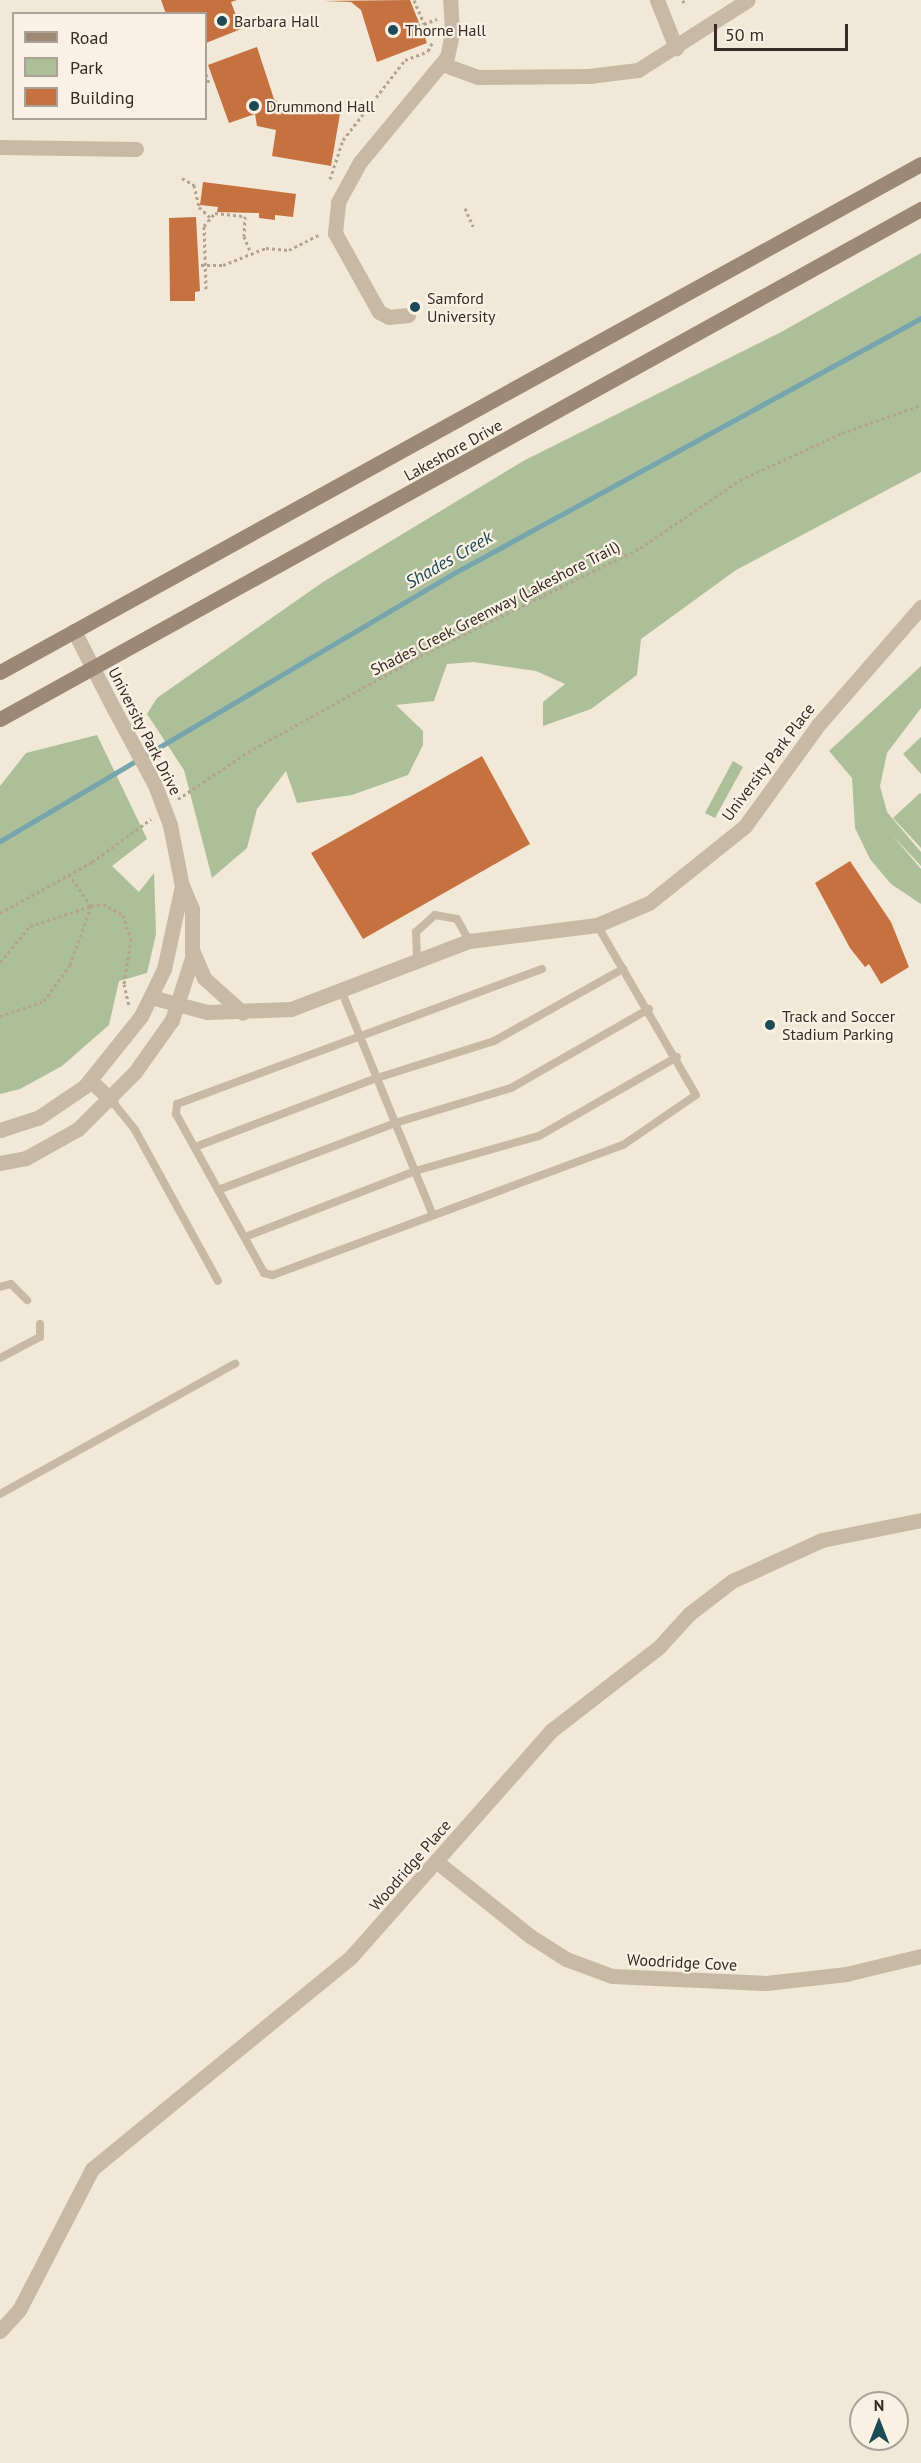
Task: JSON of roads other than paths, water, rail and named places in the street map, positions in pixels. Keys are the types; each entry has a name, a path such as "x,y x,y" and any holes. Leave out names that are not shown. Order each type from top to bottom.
{"main road":[{"name":"Lakeshore Drive","path":"0,672 921,164"},
{"name":"Lakeshore Drive","path":"0,719 921,209"}],"street":[{"path":"408,315 389,317 380,312 335,233 338,202 360,162 442,64 452,33 450,0"},
{"path":"657,0 676,48"},
{"path":"442,64 478,77 589,76 638,70 676,48 748,0"},
{"path":"0,147 135,149"},
{"name":"University Park Place","path":"148,1003 243,1013 291,1009 469,941 597,926 649,903 746,826 818,725 921,608"},
{"name":"University Park Drive","path":"0,1163 52,1145 111,1100 155,1045 177,1007 193,952 192,909 182,886 170,825 155,785 74,632"},
{"name":"University Park Drive","path":"0,1130 38,1118 90,1080 148,1003 164,969 182,886"},
{"path":"193,952 204,978 243,1013"},
{"path":"90,1080 111,1100"},
{"name":"Woodridge Place","path":"0,2331 19,2310 92,2169 255,2032 346,1962 437,1862 534,1746 659,1647 708,1598 753,1570 822,1540 921,1520"},
{"name":"Woodridge Cove","path":"437,1862 530,1936 566,1959 612,1976 766,1983 846,1974 921,1956"}],"lane":[{"path":"417,959 416,932 435,915 457,919 469,941"},
{"path":"542,969 177,1104 176,1114 264,1273 273,1275 623,1144 696,1095 649,1009 597,926"},
{"path":"195,1148 377,1078 495,1041 623,969"},
{"path":"340,990 433,1215"},
{"path":"218,1190 395,1123 511,1088 649,1009"},
{"path":"244,1237 415,1171 539,1136 677,1057"},
{"path":"111,1100 135,1130 218,1281"},
{"path":"0,1287 11,1284 27,1300"},
{"path":"0,1358 40,1337 40,1324"},
{"path":"0,1494 235,1364"}],"waterway":[{"name":"Shades Creek","path":"0,841 456,572 921,318"}],"place":[{"name":"Barbara Hall","path":"222,21"},
{"name":"Thorne Hall","path":"393,30"},
{"name":"Drummond Hall","path":"254,106"},
{"name":"Samford University","path":"415,307"},
{"name":"Track and Soccer Stadium Parking","path":"770,1025"}]}
